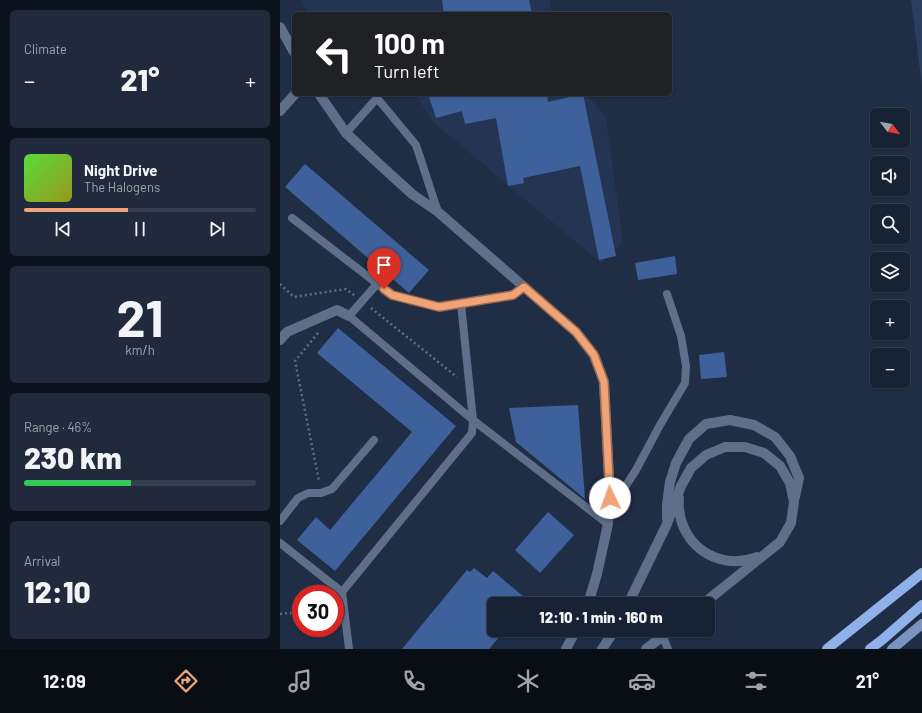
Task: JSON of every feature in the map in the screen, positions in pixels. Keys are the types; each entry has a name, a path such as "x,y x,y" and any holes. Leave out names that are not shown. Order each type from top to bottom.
{"main road":[{"path":"827,649 922,573"},
{"path":"870,649 922,605"},
{"path":"892,649 922,624"}],"street":[{"path":"280,27 292,48"},
{"path":"280,111 293,96"},
{"path":"321,96 346,133 412,194 438,212 576,332 594,355 604,382 610,498 608,524 597,574 590,597"},
{"path":"280,340 287,332 337,310 349,316"},
{"path":"667,524 667,505 670,482 676,463 689,439 706,424 730,420 754,425 775,437 790,456 799,478 791,523 780,542 712,597"},
{"path":"631,597 667,524 681,486 691,468 706,455 725,447 745,447 764,453 780,466 790,483 794,502"},
{"path":"681,486 678,503 680,520 688,536 699,548 714,557 730,562 747,561 763,555"},
{"path":"566,649 572,637"},
{"path":"602,649 610,637"},
{"path":"646,649 663,637"}],"lane":[{"path":"346,133 378,98 416,145 438,212"},
{"path":"292,218 392,295 439,307 513,295 524,287"},
{"path":"377,284 349,316 474,420 608,524"},
{"path":"609,513 636,470 685,383 686,366 681,336 667,294"},
{"path":"344,590 472,433 474,420 461,304"},
{"path":"280,521 298,498 308,493 321,493 332,489 374,440"},
{"path":"280,543 333,585"},
{"path":"344,608 349,649"},
{"path":"663,637 668,649"}],"path":[{"path":"337,310 352,293"},
{"path":"318,333 295,361 321,493"},
{"path":"280,614 292,613"}],"shaded area":[{"path":"302,0 550,0 552,12 306,12"},
{"path":"911,0 922,0 922,87"},
{"path":"416,96 589,96 606,118 623,243 601,263 433,122"}],"building":[{"path":"442,0 529,0 532,12 444,12"},
{"path":"429,96 547,96 548,102 574,96 583,96 616,256 599,260 580,166 523,178 524,183 508,186 496,118 465,124 462,111 436,118"},
{"path":"305,164 429,270 409,293 285,187"},
{"path":"675,256 677,274 638,280 635,263"},
{"path":"338,328 456,426 335,571 297,540 316,517 330,530 412,432 317,353"},
{"path":"724,352 727,377 701,379 699,355"},
{"path":"578,405 585,499 516,442 509,408"},
{"path":"548,512 574,535 540,573 515,550"},
{"path":"474,568 487,578 493,571 524,597 487,597 487,637 499,637 489,649 402,649 467,570 470,572"}],"route":[{"path":"384,289 392,295 439,307 513,295 524,287 576,332 594,355 604,382 610,498"}]}
